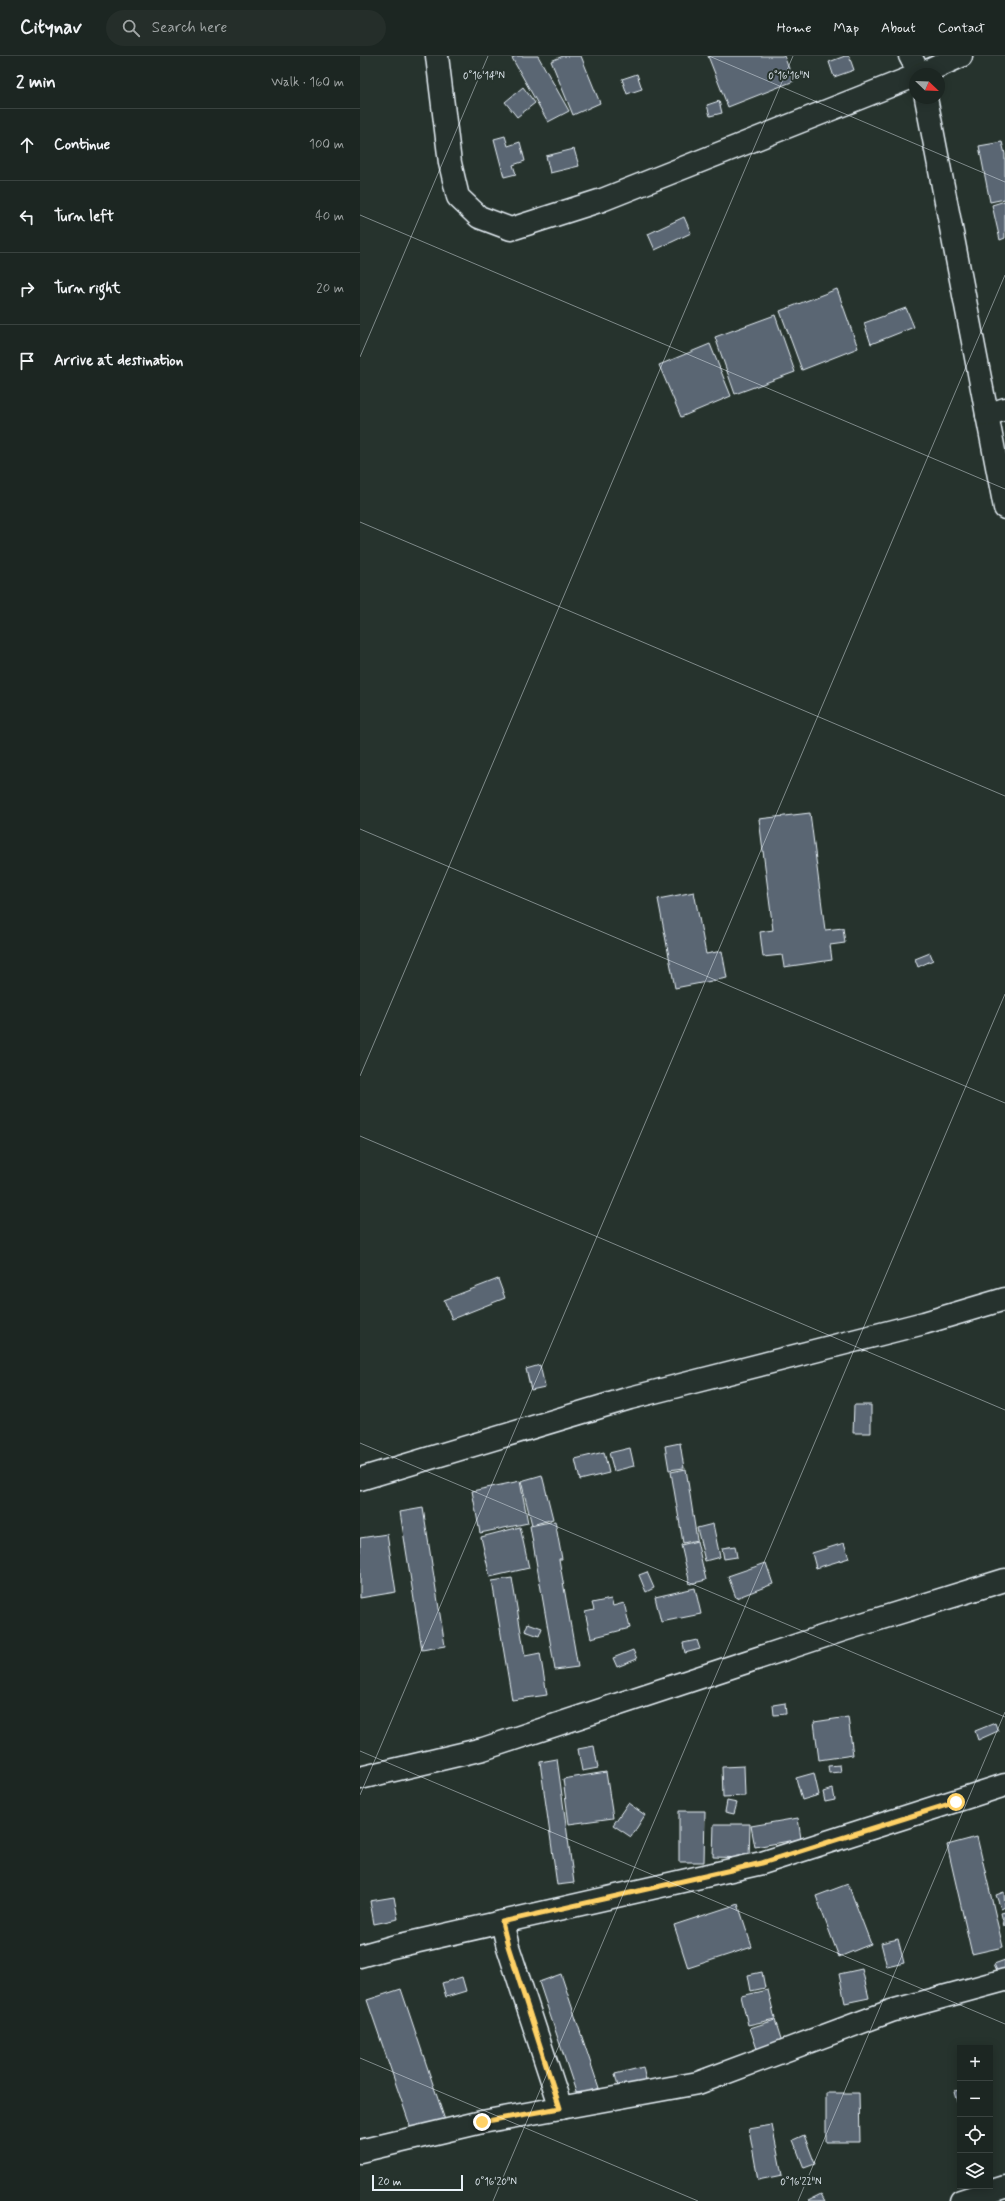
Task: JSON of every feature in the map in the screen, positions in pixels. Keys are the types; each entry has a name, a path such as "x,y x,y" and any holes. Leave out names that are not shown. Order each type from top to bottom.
{"street":[{"path":"437,56 450,163 458,197 479,217 511,229 602,200 909,78"},
{"path":"910,56 917,68"},
{"path":"934,68 961,56"},
{"path":"927,104 996,412 1005,508"},
{"path":"360,1479 630,1398 924,1323 1005,1299"},
{"path":"360,1778 483,1749 843,1630 1005,1580"},
{"path":"360,1956 392,1946 762,1863 1005,1785"},
{"path":"502,1922 508,1946 560,2108"},
{"path":"360,2151 482,2122 698,2083 891,2011 1005,1980"},
{"path":"961,2201 1005,2187"}],"building":[{"path":"516,56 538,56 569,111 548,122 512,58"},
{"path":"563,56 581,56 600,103 573,115 551,61"},
{"path":"708,56 784,56 794,81 728,107"},
{"path":"849,56 854,70 834,77 829,62"},
{"path":"637,74 642,89 627,94 622,79"},
{"path":"523,87 535,103 517,117 505,102"},
{"path":"719,101 722,113 710,116 707,105"},
{"path":"505,136 508,146 520,142 525,161 513,165 516,174 504,177 494,139"},
{"path":"1002,142 1005,154 1005,199 990,202 979,146"},
{"path":"574,149 579,166 550,173 546,156"},
{"path":"1005,201 1005,238 1000,240 992,205"},
{"path":"684,217 691,233 655,250 648,234"},
{"path":"837,289 858,348 802,370 780,311"},
{"path":"906,308 914,327 871,344 864,323"},
{"path":"775,315 795,372 735,394 715,337"},
{"path":"710,344 731,396 681,417 659,365"},
{"path":"810,813 825,930 843,928 845,943 830,945 832,960 784,967 782,955 763,957 760,932 773,930 759,819"},
{"path":"694,892 706,954 722,951 727,978 675,988 658,899"},
{"path":"930,953 933,960 918,967 915,959"},
{"path":"498,1279 505,1298 452,1319 444,1300"},
{"path":"540,1365 545,1387 531,1390 526,1369"},
{"path":"854,1405 871,1405 871,1433 853,1433"},
{"path":"680,1443 684,1468 669,1470 665,1446"},
{"path":"630,1448 634,1466 614,1471 609,1453"},
{"path":"604,1452 609,1473 580,1480 575,1459"},
{"path":"686,1469 697,1540 683,1543 671,1472"},
{"path":"542,1475 553,1519 532,1525 521,1481"},
{"path":"520,1481 528,1523 480,1533 472,1491"},
{"path":"423,1508 445,1646 422,1650 400,1512"},
{"path":"555,1521 562,1559 559,1559 578,1667 555,1670 530,1526"},
{"path":"713,1524 720,1557 705,1561 697,1528"},
{"path":"520,1527 529,1568 490,1577 481,1537"},
{"path":"387,1534 396,1592 360,1598 360,1538"},
{"path":"697,1541 706,1580 690,1584 681,1545"},
{"path":"844,1543 849,1558 816,1568 812,1553"},
{"path":"735,1546 737,1557 724,1559 722,1548"},
{"path":"766,1563 773,1584 736,1598 728,1576"},
{"path":"647,1572 654,1588 646,1592 639,1575"},
{"path":"512,1578 525,1656 540,1653 547,1695 512,1700 492,1581"},
{"path":"695,1588 701,1614 661,1622 655,1597"},
{"path":"611,1599 613,1606 624,1603 630,1628 591,1638 585,1612 594,1610 592,1603"},
{"path":"528,1623 542,1628 539,1636 525,1631"},
{"path":"697,1640 700,1649 685,1653 683,1643"},
{"path":"633,1650 637,1659 617,1667 613,1658"},
{"path":"785,1703 786,1714 774,1715 773,1705"},
{"path":"848,1717 853,1755 819,1760 814,1722"},
{"path":"995,1723 998,1731 978,1740 975,1731"},
{"path":"594,1746 598,1768 582,1771 578,1749"},
{"path":"557,1759 574,1883 557,1885 540,1762"},
{"path":"840,1765 841,1772 829,1773 828,1766"},
{"path":"744,1766 745,1796 723,1797 722,1767"},
{"path":"606,1772 613,1818 569,1824 563,1779"},
{"path":"814,1773 819,1795 802,1800 796,1778"},
{"path":"833,1789 835,1800 825,1802 823,1792"},
{"path":"727,1801 737,1803 734,1814 725,1812"},
{"path":"628,1803 645,1815 631,1837 613,1825"},
{"path":"679,1811 705,1811 704,1862 679,1862"},
{"path":"798,1818 801,1839 755,1847 751,1826"},
{"path":"714,1824 750,1824 749,1858 713,1857"},
{"path":"977,1837 1003,1947 972,1954 947,1845"},
{"path":"848,1884 871,1944 839,1957 816,1896"},
{"path":"1004,1892 1005,1907 1001,1909 996,1895"},
{"path":"394,1897 398,1919 374,1924 370,1901"},
{"path":"738,1904 752,1947 688,1968 674,1925"},
{"path":"1005,1912 1005,1925 1004,1926 1001,1913"},
{"path":"898,1939 904,1963 887,1967 881,1943"},
{"path":"1005,1960 1005,1972 999,1975 994,1964"},
{"path":"862,1969 869,1998 845,2003 839,1974"},
{"path":"762,1972 765,1988 751,1991 748,1975"},
{"path":"561,1974 599,2088 577,2095 539,1982"},
{"path":"462,1977 466,1991 446,1997 442,1983"},
{"path":"401,1989 447,2126 414,2137 367,2000"},
{"path":"768,1990 775,2019 748,2025 741,1996"},
{"path":"775,2020 782,2042 757,2049 750,2028"},
{"path":"643,2067 646,2081 618,2087 615,2074"},
{"path":"957,2090 957,2102 954,2091"},
{"path":"826,2093 859,2093 860,2142 826,2142"},
{"path":"772,2125 782,2175 758,2180 749,2129"},
{"path":"804,2135 815,2164 804,2168 793,2140"},
{"path":"821,2194 825,2201 809,2200"}],"route":[{"path":"482,2122 560,2108 508,1946 502,1922 762,1863 956,1802"}]}
